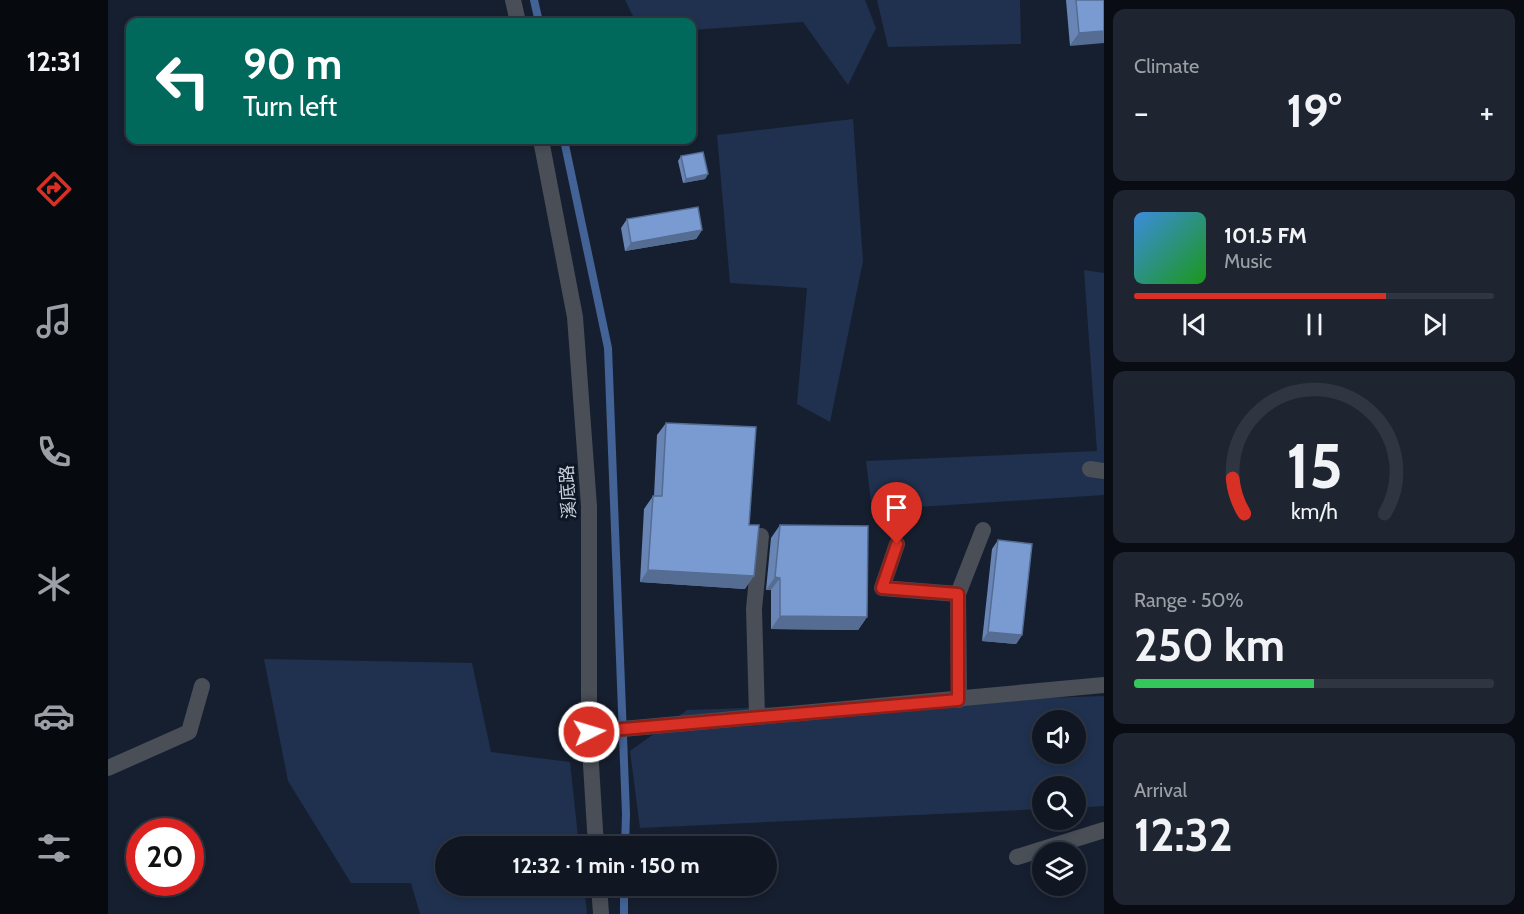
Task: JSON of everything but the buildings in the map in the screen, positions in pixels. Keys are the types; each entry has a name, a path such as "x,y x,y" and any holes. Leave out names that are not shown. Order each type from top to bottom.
{"street":[{"path":"513,0 517,18"},
{"name":"溪底路","path":"542,144 575,317 589,506 589,732 595,836"},
{"path":"958,700 958,594 983,530"},
{"path":"757,716 754,609 761,536"},
{"path":"897,544 882,588 958,594"},
{"path":"589,732 1104,685"},
{"path":"108,768 189,732 202,686"},
{"path":"1017,857 1104,830"},
{"path":"600,896 601,914"}],"shaded area":[{"path":"625,0 865,0 876,28 848,85 803,22 696,30 696,18 634,18"},
{"path":"877,0 1020,0 1021,44 888,47"},
{"path":"853,119 863,261 830,422 797,404 807,288 730,283 717,135"},
{"path":"1084,270 1104,273 1104,495 872,510 866,461 1097,451"},
{"path":"264,659 472,663 491,752 570,762 578,836 435,836 435,896 585,896 587,914 420,914 411,883 351,883 288,781"},
{"path":"1104,696 1104,806 1086,807 1086,776 1032,776 1032,809 640,828 630,751 687,710"}],"waterway":[{"path":"534,0 538,18"},
{"path":"565,144 608,348 625,836"},
{"path":"624,896 624,914"}],"route":[{"path":"589,732 958,700 958,594 882,588 897,544"}]}
